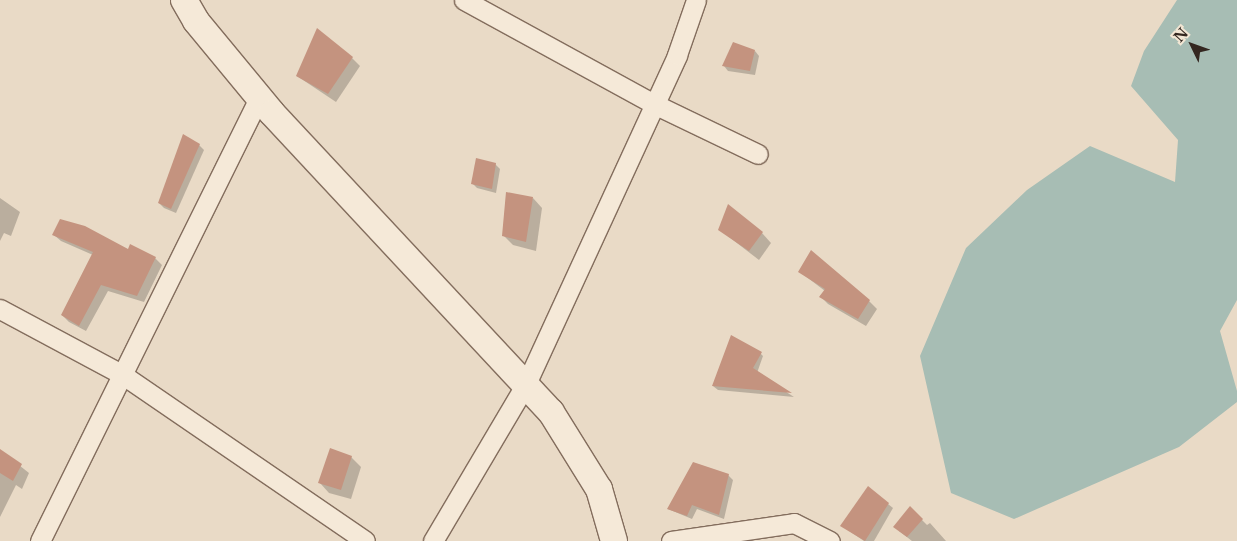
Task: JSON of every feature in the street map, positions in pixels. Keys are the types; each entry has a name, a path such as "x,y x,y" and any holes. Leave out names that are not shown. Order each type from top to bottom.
{"main road":[{"path":"184,0 196,22 259,98 551,412 600,489 614,541"}],"street":[{"path":"464,0 654,104 758,154"},
{"path":"433,541 526,384 677,54 696,0"},
{"path":"40,541 259,98"},
{"path":"0,310 123,375 365,541"},
{"path":"671,541 794,523 830,541"}],"shaded area":[{"path":"1177,0 1237,0 1237,300 1220,331 1237,391 1237,402 1179,447 1014,519 951,493 920,356 966,248 1027,190 1090,146 1175,182 1178,140 1131,86 1144,51"}],"building":[{"path":"317,28 353,57 328,94 296,76"},
{"path":"733,42 755,50 750,71 722,66"},
{"path":"183,134 200,144 171,209 158,203"},
{"path":"476,158 496,163 492,189 471,184"},
{"path":"506,192 533,197 526,242 502,236"},
{"path":"728,204 763,232 749,251 718,230"},
{"path":"60,219 85,226 128,249 130,244 156,257 137,296 101,285 79,326 61,315 93,252 52,235"},
{"path":"811,250 870,300 858,319 819,297 825,289 798,272"},
{"path":"731,335 762,352 753,368 792,393 712,386"},
{"path":"330,448 352,456 341,490 318,483"},
{"path":"0,449 22,464 13,481 0,473"},
{"path":"693,462 729,474 719,515 692,505 687,516 667,509"},
{"path":"868,486 889,503 865,541 840,526"},
{"path":"910,506 923,519 907,537 893,527"}]}
